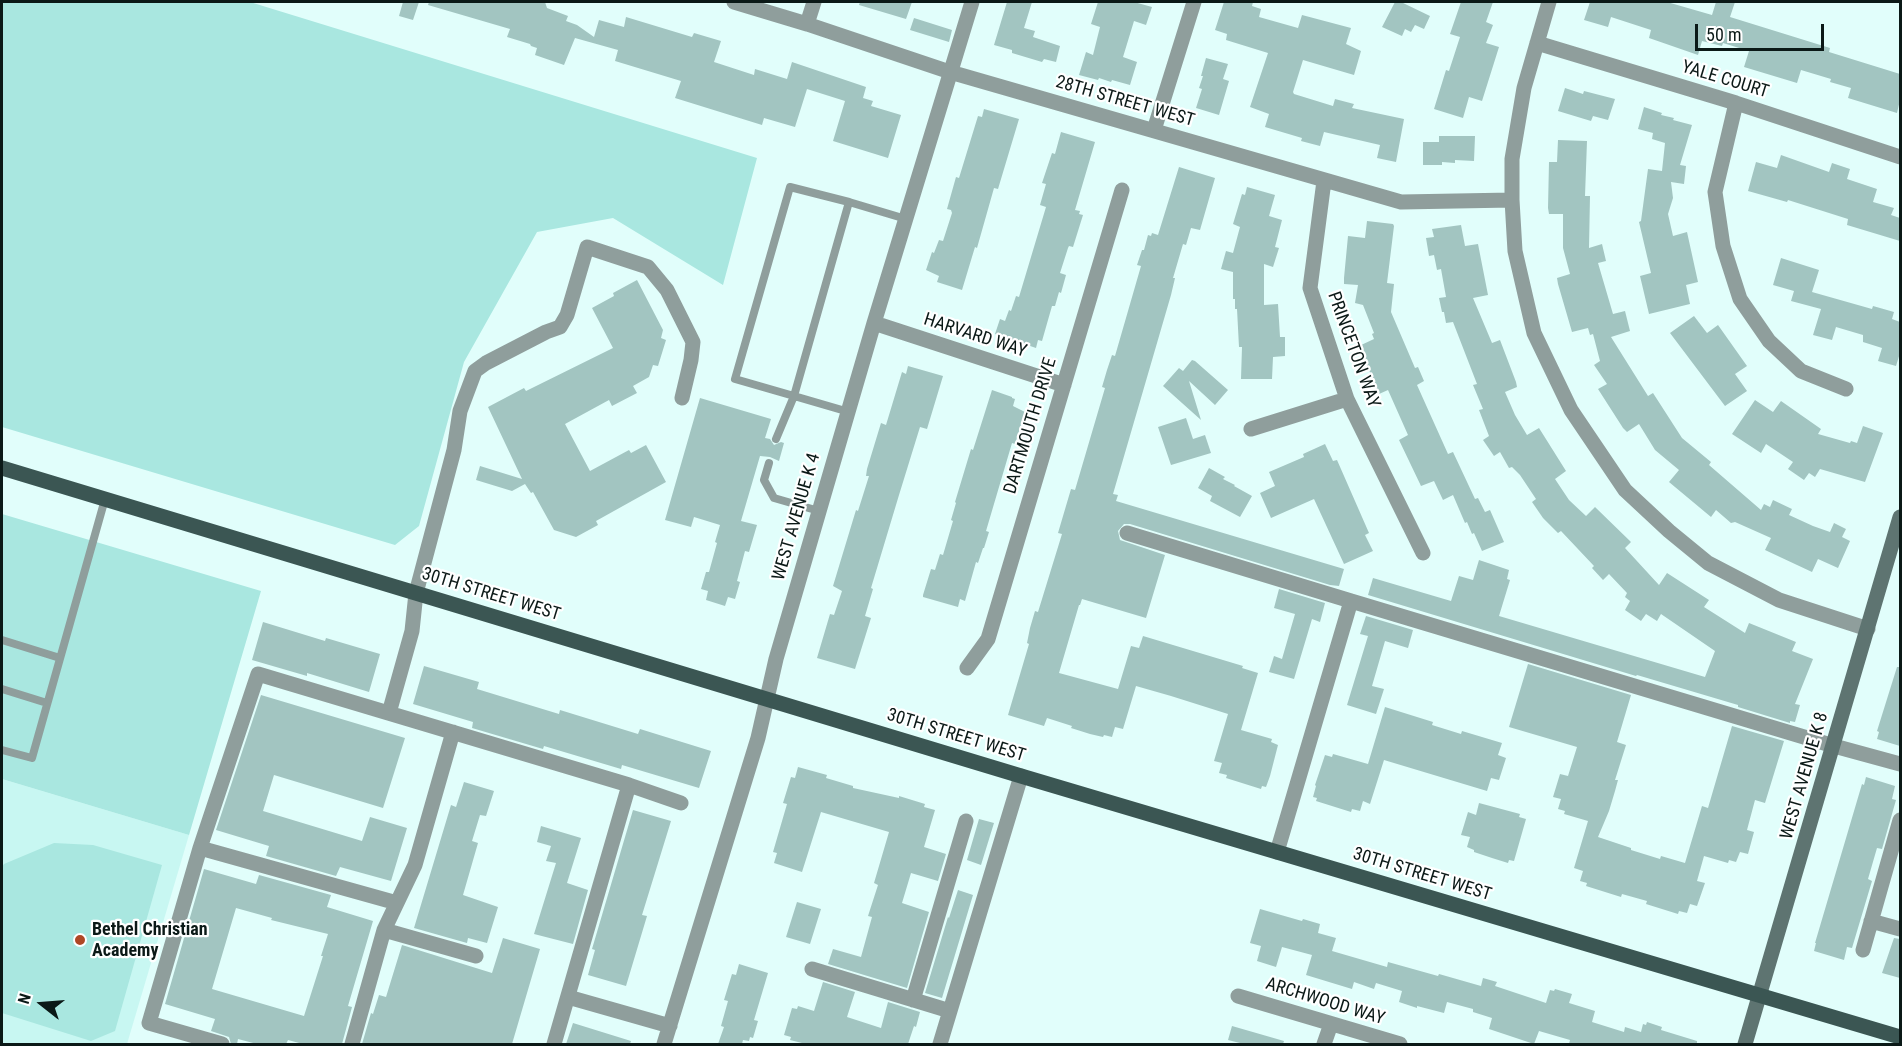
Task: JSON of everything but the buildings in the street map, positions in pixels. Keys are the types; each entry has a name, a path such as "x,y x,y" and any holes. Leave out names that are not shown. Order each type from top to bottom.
{"main road":[{"name":"30TH STREET WEST","path":"2,468 1021,776 1900,1037"}],"street":[{"name":"28TH STREET WEST","path":"734,2 950,72 1324,181 1401,201 1512,200"},
{"path":"807,24 813,2"},
{"name":"WEST AVENUE K 4","path":"664,1044 758,738 776,659 819,511 972,2"},
{"path":"1154,130 1194,2"},
{"path":"1549,2 1524,88 1512,159 1512,200 1515,251 1534,333 1571,410 1625,490 1708,563 1779,600 1868,629"},
{"name":"YALE COURT","path":"1537,43 1736,103 1900,157"},
{"path":"1736,103 1715,192 1723,246 1740,299 1769,341 1801,370 1846,389"},
{"name":"PRINCETON WAY","path":"1324,181 1310,288 1347,399 1423,553"},
{"name":"DARTMOUTH DRIVE","path":"967,668 988,639 1122,190"},
{"path":"389,713 412,631 416,593 454,450 460,411 475,371 546,332 560,327 567,315 587,248 648,267 667,290 693,342 682,398"},
{"name":"HARVARD WAY","path":"874,323 1064,385"},
{"path":"1251,429 1347,399"},
{"name":"WEST AVENUE K 8","path":"1745,1044 1900,517"},
{"path":"1127,533 1900,764"},
{"path":"1277,852 1351,601"},
{"path":"222,1044 149,1023 200,848 258,674 629,785 681,803"},
{"path":"352,1044 384,930 415,865 453,732"},
{"path":"940,1044 1021,776"},
{"path":"554,1044 629,785"},
{"path":"1863,950 1900,820"},
{"path":"913,1000 966,821"},
{"path":"200,848 397,903"},
{"path":"1871,921 1900,929"},
{"path":"384,930 476,956"},
{"path":"812,969 950,1011"},
{"name":"ARCHWOOD WAY","path":"1238,996 1400,1044"},
{"path":"568,997 670,1026"},
{"path":"1324,1044 1331,1024"}],"lane":[{"path":"849,412 735,379 790,187 906,219"},
{"path":"776,439 794,396 849,202"},
{"path":"769,463 764,480 774,498 819,511"},
{"path":"2,750 32,758 105,499"},
{"path":"2,640 60,658"},
{"path":"2,689 47,703"}],"shaded area":[{"path":"2,2 250,2 757,158 723,285 613,218 537,232 464,362 419,526 395,545 2,427"},
{"path":"2,514 261,591 189,835 2,779"},
{"name":"Bethel Christian Academy","path":"2,779 189,835 127,1044 2,1044"},
{"name":"Bethel Christian Academy","path":"54,843 93,845 162,865 115,1031 91,1041 2,1013 2,867 4,864"}],"place":[{"name":"Bethel Christian Academy","path":"80,940"}]}
